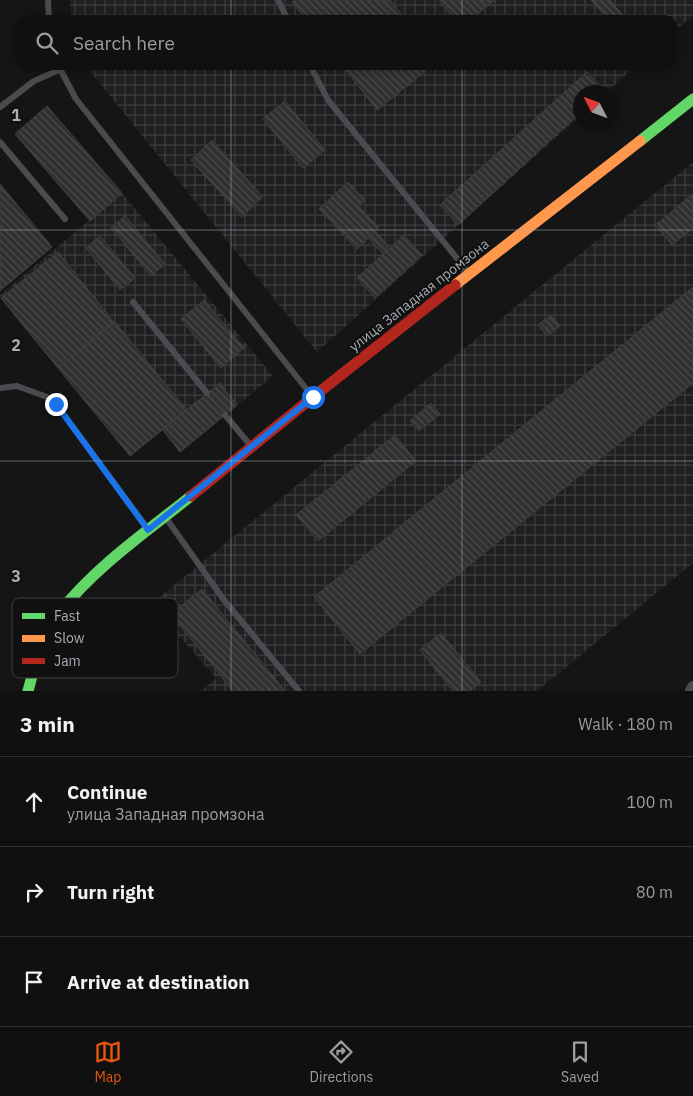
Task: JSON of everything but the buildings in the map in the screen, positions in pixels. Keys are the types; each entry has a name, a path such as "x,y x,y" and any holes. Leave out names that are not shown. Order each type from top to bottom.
{"street":[{"name":"улица Западная промзона","path":"73,598 97,572 313,397 693,100"},
{"name":"улица Западная промзона","path":"28,691 31,678"},
{"path":"691,691 693,687"}],"lane":[{"path":"48,0 49,15"},
{"path":"278,0 286,15"},
{"path":"0,106 34,81 55,70"},
{"path":"60,70 76,99 313,397"},
{"path":"313,70 328,100 470,274"},
{"path":"0,142 65,219"},
{"path":"133,302 208,393"},
{"path":"0,388 17,386 47,396 56,404 148,530"},
{"path":"225,415 252,447"},
{"path":"165,517 224,600 299,691"}],"shaded area":[{"path":"70,0 693,0 693,15 678,28 678,15 71,15"},
{"path":"89,70 631,70 615,85 573,85 573,122 317,352"},
{"path":"693,162 693,563 537,691 201,691 216,678 178,635 178,598 158,598"},
{"path":"122,193 273,376 180,452 162,430 130,456 0,298 0,295"}],"traffic: fast":[{"path":"640,141 693,99"},
{"path":"71,598 105,565 191,496"},
{"path":"28,691 31,678"}],"traffic: slow":[{"path":"455,285 640,141"}],"traffic: jam":[{"path":"191,496 455,285"}],"route":[{"path":"56,404 148,530 313,397"}]}
